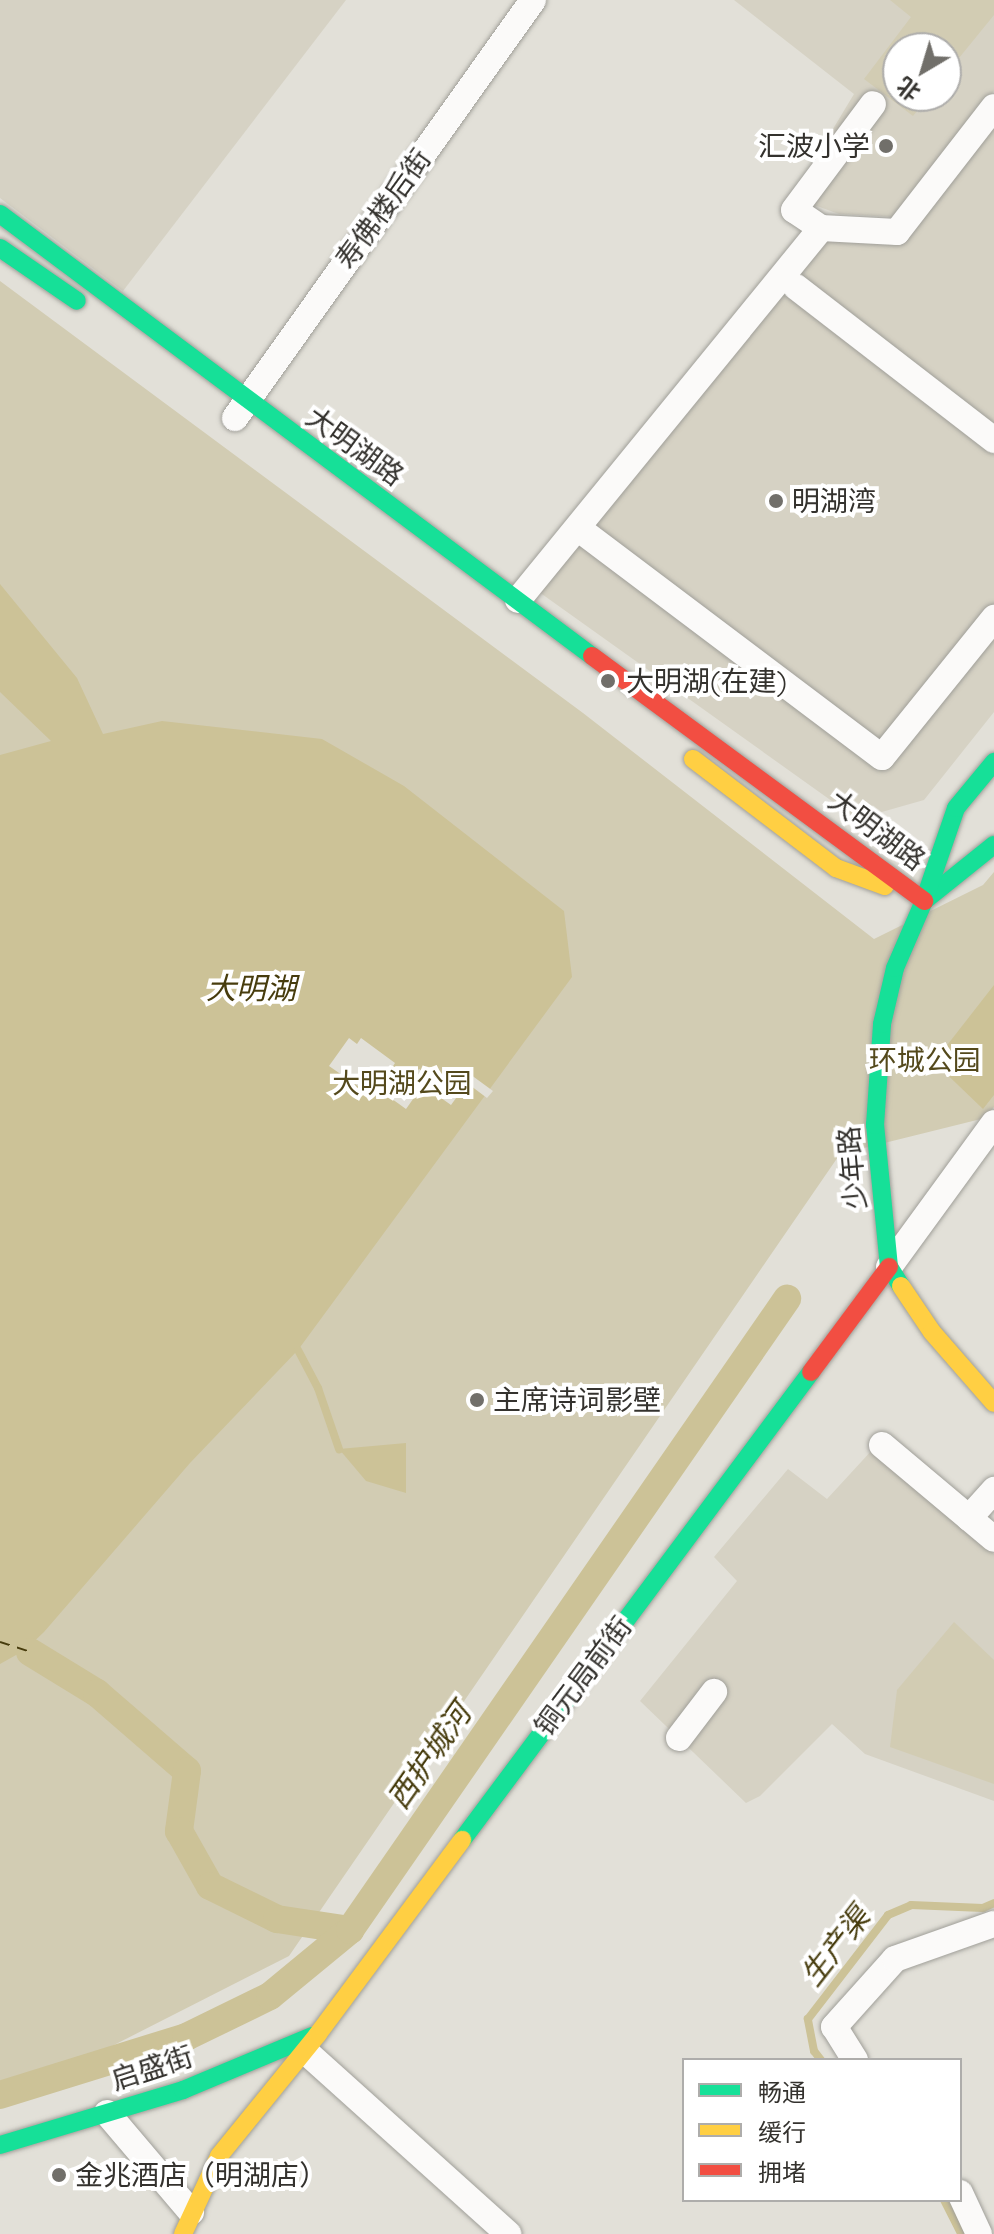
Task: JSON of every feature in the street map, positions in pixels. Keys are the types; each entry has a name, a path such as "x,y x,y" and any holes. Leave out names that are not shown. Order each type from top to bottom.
{"main road":[{"name":"大明湖路","path":"0,214 237,414 518,600 924,901"},
{"path":"0,248 96,315"},
{"name":"大明湖路","path":"677,747 836,868 924,901"},
{"name":"少年路","path":"994,762 956,808 924,901 895,968 882,1024 875,1125 889,1267 932,1332 994,1403"},
{"path":"924,901 994,845"},
{"name":"铜元局前街","path":"187,2223 219,2156 311,2042 889,1267"},
{"name":"启盛街","path":"0,2145 183,2090 311,2042"}],"street":[{"name":"寿佛楼后街","path":"237,414 533,0"},
{"path":"873,104 794,210 821,228 897,232 994,107"},
{"path":"518,600 579,529 821,228"},
{"path":"796,287 994,440"},
{"path":"579,529 882,757 994,618"},
{"name":"铜元局前街","path":"889,1267 994,1123"},
{"path":"882,1445 994,1539"},
{"path":"969,1518 994,1490"},
{"path":"679,1738 714,1692"},
{"path":"854,2058 834,2027 895,1959 994,1924"},
{"path":"311,2042 508,2234"},
{"path":"107,2113 187,2223"},
{"path":"962,2197 979,2234"}],"shaded area":[{"path":"0,0 346,0 123,291 0,198"},
{"name":"汇波小学","path":"734,0 994,0 994,91 895,217 839,214 792,197 854,94"},
{"path":"994,120 994,712 924,800 857,819 539,592 824,238 900,243"},
{"path":"873,1449 994,1554 994,1801 865,1754 832,1724 760,1796 746,1803 640,1701 737,1581 714,1557 788,1469 827,1499"}],"green space":[{"path":"890,0 994,0 994,15 962,54 962,32 900,32 911,17"},
{"path":"882,55 882,93 864,79"},
{"name":"大明湖公园","path":"0,281 583,713 874,939 983,885 994,872 994,1107 985,1118 840,1154 289,1956 0,2103"},
{"path":"954,1622 994,1660 994,1784 890,1747 897,1690"}],"water":[{"name":"大明湖","path":"0,584 77,678 103,734 162,721 322,739 404,786 564,911 572,977 298,1350 190,1463 44,1632 25,1650 0,1664 0,755 51,741 0,692"},
{"path":"994,985 994,1095 983,1109 934,1062"},
{"path":"406,1443 406,1493 366,1481 339,1449"}],"pier":[{"path":"349,1038 357,1044 361,1038 395,1063 390,1071 408,1083 419,1069 448,1089 463,1069 493,1091 487,1098 467,1083 451,1105 423,1085 406,1109 374,1086 368,1093 329,1066"}],"waterway":[{"name":"西护城河","path":"0,2095 186,2037 270,1996 350,1930 787,1299"},
{"path":"298,1350 318,1388 339,1449"},
{"path":"30,1652 97,1693 187,1771 179,1831 210,1886 277,1919 350,1930"},
{"name":"生产渠","path":"819,2058 814,2051 808,2019 888,1915 911,1905 983,1908 994,1903"},
{"name":"生产渠","path":"945,2202 961,2234"}],"ferry route":[{"path":"0,1642 30,1652"}],"traffic: fast":[{"path":"0,214 592,656"},
{"path":"0,248 77,301"},
{"path":"901,1286 889,1267 875,1125 882,1024 895,968 924,901 956,808 994,762"},
{"path":"924,901 994,845"},
{"path":"462,1840 811,1372"},
{"path":"0,2145 183,2090 312,2036"}],"traffic: slow":[{"path":"693,759 836,868 885,886"},
{"path":"901,1286 932,1332 994,1403"},
{"path":"183,2234 219,2156 318,2034 462,1840"}],"traffic: jam":[{"path":"592,656 924,901"},
{"path":"811,1372 889,1267"}],"place":[{"name":"汇波小学","path":"886,146"},
{"name":"明湖湾","path":"776,501"},
{"name":"大明湖(在建)","path":"608,681"},
{"name":"主席诗词影壁","path":"477,1400"},
{"name":"金兆酒店（明湖店）","path":"59,2175"}],"park label":[{"name":"环城公园","path":"925,1060"}]}
